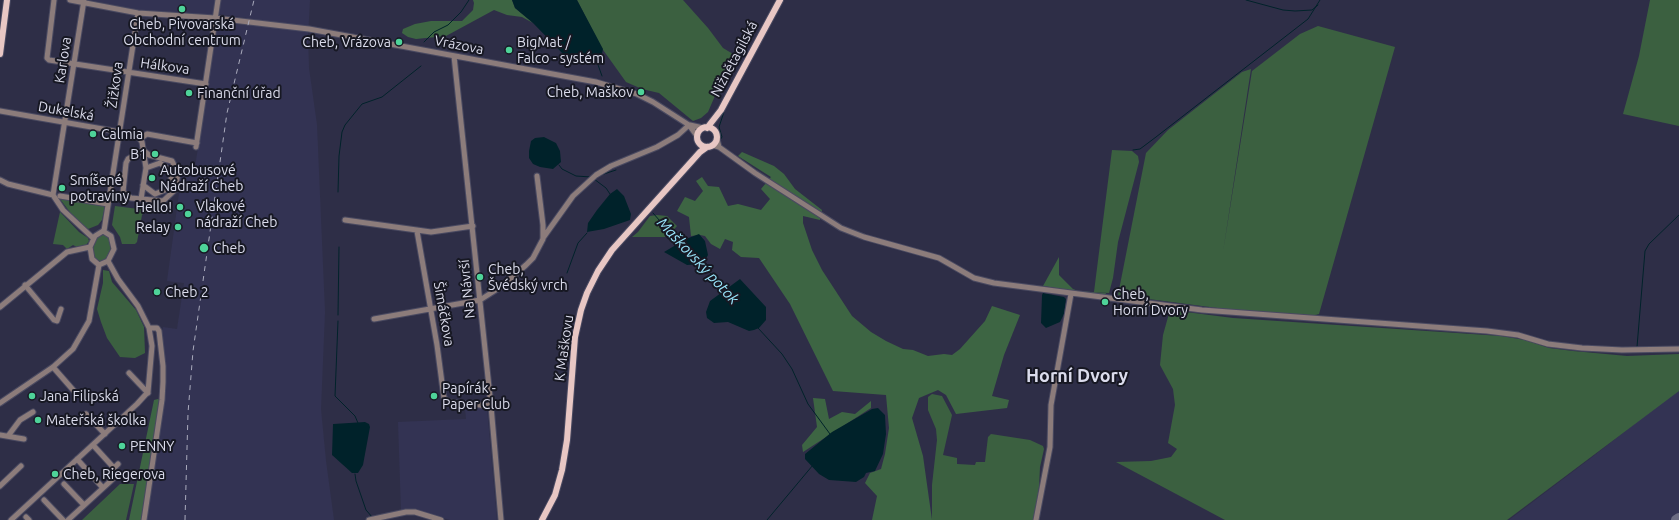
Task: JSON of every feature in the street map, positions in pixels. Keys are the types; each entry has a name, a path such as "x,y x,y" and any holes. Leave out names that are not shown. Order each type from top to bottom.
{"main road":[{"path":"0,53 7,0"},
{"name":"Nižnětagilská","path":"692,161 698,139 705,128 721,110 780,0"},
{"path":"716,139 715,132 721,110"},
{"path":"705,128 715,132"},
{"path":"698,139 710,146"},
{"name":"K Maškovu","path":"542,520 555,495 563,465 575,337 581,310 587,293 598,271 612,250 692,161 716,139"}],"street":[{"name":"Hálkova","path":"54,0 47,58 49,60 206,84"},
{"name":"Vrázova","path":"70,0 84,1 138,13 215,18 309,29 596,82 621,89 653,102 689,125 698,139"},
{"path":"206,84 218,0"},
{"name":"Karlova","path":"53,195 84,1"},
{"name":"Žižkova","path":"104,231 121,131 138,13"},
{"name":"Na Návrší","path":"454,56 473,226 501,520"},
{"name":"Dukelská","path":"0,111 64,123 121,131 134,134 140,138 147,134 197,145 206,84"},
{"path":"374,319 480,300 502,286 526,266 536,254 543,239 573,196 596,175 611,166 657,147 678,136 689,125 705,128"},
{"path":"140,138 146,168 141,199"},
{"path":"716,139 719,147"},
{"path":"710,146 719,147 755,173 841,228 864,237 939,258 974,278 994,283 1202,310 1487,331 1518,335 1548,344 1582,348 1622,350 1679,349"},
{"path":"142,150 149,155 172,161 178,173 176,190 166,200 160,202 126,196 122,189 127,161 142,150"},
{"path":"143,185 155,194 170,188 172,172 160,163 146,168"},
{"path":"537,176 543,225 543,239"},
{"path":"0,180 8,184 53,195 63,210 93,238"},
{"path":"60,196 108,204"},
{"path":"345,220 431,232 473,226"},
{"name":"Šimáčkova","path":"417,230 431,309 444,398 446,401 491,406"},
{"path":"104,231 110,235 114,243 113,252 108,261 99,265 92,260 90,247 93,238 98,233 104,231"},
{"path":"0,307 67,252 90,247"},
{"path":"11,520 148,393 152,346 149,328 138,306 118,279 108,261"},
{"path":"0,403 52,367 74,349 89,321 99,265"},
{"path":"25,285 54,320 57,321 61,309"},
{"path":"1036,520 1050,447 1051,405 1070,294"},
{"path":"144,520 162,400 163,382 163,366 159,331 157,328 149,328"},
{"path":"52,367 74,391"},
{"path":"129,373 148,393"},
{"path":"8,436 20,420 33,412"},
{"path":"86,414 105,434"},
{"path":"0,435 24,439"},
{"path":"92,445 114,468 118,464"},
{"path":"77,459 103,488"},
{"path":"0,486 22,466"},
{"path":"68,520 114,478"},
{"path":"64,484 84,505"},
{"path":"44,500 63,520"},
{"path":"369,520 406,512 415,512 441,520"}],"shaded area":[{"path":"89,0 216,0 214,15 139,10"},
{"path":"221,0 310,0 308,37 309,68 317,125 325,312 321,409 334,520 145,520 162,413 161,337 163,327 177,329 184,283 167,281 182,172 194,173 218,23 244,25 247,18 219,14"},
{"path":"1679,389 1679,520 1509,520 1591,458"},
{"path":"465,408 487,408 497,520 450,520 418,511 401,510 398,422 466,419"}],"green space":[{"path":"473,0 512,0 515,8 533,23 522,17 507,15 494,10 446,36 416,39 408,37 402,33 403,29 415,24 431,21 462,21 473,10"},
{"path":"577,0 683,0 708,28 723,48 733,54 708,112 701,118 693,121 659,93 642,89 626,82 601,47"},
{"path":"1650,0 1679,0 1679,126 1623,114 1639,56"},
{"path":"1318,26 1395,47 1319,314 1312,316 1248,312 1118,295 1146,153 1168,130 1242,72 1251,69 1223,252 1252,71 1300,34"},
{"path":"1112,150 1132,151 1138,156 1139,162 1118,242 1113,278 1109,293 1094,292"},
{"path":"742,152 774,166 784,174 795,189 822,210 820,220 803,216 803,223 812,250 822,270 852,316 871,332 886,341 903,349 913,350 928,356 944,354 952,355 960,349 985,321 992,306 1020,315 1004,355 992,396 1009,400 1007,408 956,414 946,395 938,390 919,398 912,418 923,456 932,520 872,520 877,496 865,483 870,473 881,469 885,454 889,428 886,395 833,391 790,304 759,258 741,257 732,250 733,242 725,239 720,249 711,244 705,236 691,236 689,217 677,211 685,197 695,201 703,191 696,181 702,177 708,186 719,187 728,206 738,204 761,210 770,199 761,189 771,177 738,156"},
{"path":"60,199 105,206 102,220 98,225 88,229 76,220"},
{"path":"115,206 146,210 142,215 137,242 135,244 122,244 120,237 112,225"},
{"path":"60,212 79,232 88,238 89,241 86,245 77,247 73,245 67,249 63,245 53,244"},
{"path":"650,216 667,216 677,226 667,237 632,237 638,232"},
{"path":"102,234 106,234 110,238 111,248 104,262 98,262 94,258 92,247 97,237"},
{"path":"1059,257 1059,275 1073,289 1078,291 1106,293 1105,296 1043,286"},
{"path":"103,270 109,271 112,282 136,310 144,327 145,353 135,358 120,357 107,338 101,322 97,309 103,283"},
{"path":"1170,310 1233,318 1501,336 1525,340 1549,348 1627,356 1679,354 1679,391 1507,520 1225,520 1116,462 1151,461 1171,457 1177,449 1168,443 1175,405 1173,389 1160,365 1163,335"},
{"path":"932,394 942,396 952,415 943,455 957,458 957,464 975,465 976,462 985,462 988,437 991,434 1030,440 1043,446 1044,449 1040,467 1039,487 1034,520 932,520 932,485 937,440 936,429 928,410 928,397"},
{"path":"813,398 825,399 829,419 842,412 855,414 871,401 871,408 803,452 802,445 817,427"},
{"path":"154,400 160,400 142,520 129,520"},
{"path":"120,484 134,484 126,520 82,520"}],"water":[{"path":"512,0 577,0 603,49 601,58 593,63 582,60 574,60 565,56 533,23 515,8"},
{"path":"544,137 556,143 560,151 561,162 553,169 540,167 533,164 529,158 531,141 535,138"},
{"path":"617,189 624,196 631,214 630,220 604,229 587,232 588,223 597,210 610,194"},
{"path":"699,234 705,241 708,255 703,264 687,265 664,252 686,239"},
{"path":"740,279 766,307 766,320 759,328 754,330 749,331 728,322 714,323 707,318 706,312 710,301"},
{"path":"1043,293 1064,297 1066,299 1064,314 1060,322 1046,328 1041,323"},
{"path":"878,408 885,415 886,434 883,454 875,471 866,473 864,477 856,482 829,480 819,474 805,459 805,454 832,432 872,409"},
{"path":"365,422 369,424 370,427 363,465 358,473 352,473 332,455 333,424"}],"waterway":[{"path":"424,42 434,32 448,25 461,12 469,0"},
{"path":"1246,0 1283,10 1295,11 1312,10 1318,5"},
{"path":"1133,150 1140,149 1308,19 1320,0"},
{"name":"Maškovský potok","path":"597,62 602,76"},
{"path":"338,192 339,156 342,132 345,125 362,104 382,97 421,66"},
{"path":"720,140 722,137 719,127 724,112"},
{"path":"559,165 562,169 576,176 591,177"},
{"path":"598,176 616,170"},
{"path":"594,179 606,188 610,194"},
{"name":"Maškovský potok","path":"653,213 680,244"},
{"path":"1637,347 1645,251 1649,244 1679,215"},
{"path":"567,273 578,243 587,233"},
{"path":"338,315 339,247"},
{"name":"Maškovský potok","path":"701,265 727,288"},
{"path":"338,321 335,396 355,416 358,423"},
{"name":"Maškovský potok","path":"758,328 782,354 792,369 808,404 830,434"},
{"name":"Maškovský potok","path":"767,520 813,465"},
{"path":"355,474 366,510 373,518"}],"railway":[{"path":"185,520 188,413 193,351 227,113 254,0"}],"place":[{"name":"Cheb, Pivovarská Obchodní centrum","path":"182,9"},
{"name":"Cheb, Vrázova","path":"399,42"},
{"name":"BigMat / Falco - systém","path":"509,50"},
{"name":"Cheb, Maškov","path":"641,92"},
{"name":"Finanční úřad","path":"189,93"},
{"name":"Calmia","path":"93,134"},
{"name":"B1","path":"155,154"},
{"name":"Autobusové Nádraží Cheb","path":"152,178"},
{"name":"Smíšené potraviny","path":"62,188"},
{"name":"Hello!","path":"180,207"},
{"name":"Vlakové nádraží Cheb","path":"188,214"},
{"name":"Relay","path":"178,227"},
{"name":"Cheb","path":"204,248"},
{"name":"Cheb, Švédský vrch","path":"480,277"},
{"name":"Cheb 2","path":"157,292"},
{"name":"Cheb, Horní Dvory","path":"1105,302"},
{"name":"Jana Filipská","path":"32,396"},
{"name":"Papírák - Paper Club","path":"434,396"},
{"name":"Mateřská školka","path":"38,420"},
{"name":"PENNY","path":"122,446"},
{"name":"Cheb, Riegerova","path":"55,474"}],"district":[{"name":"Horní Dvory","path":"1077,376"}]}
